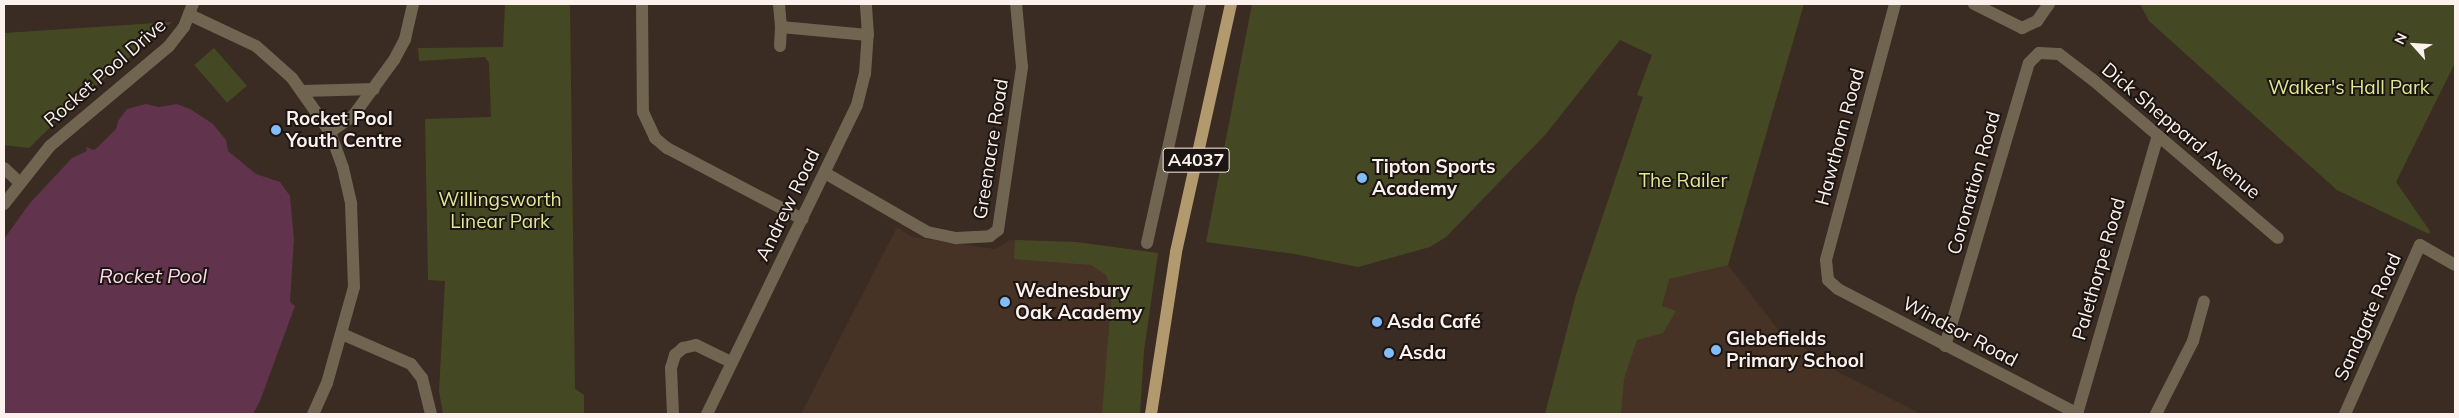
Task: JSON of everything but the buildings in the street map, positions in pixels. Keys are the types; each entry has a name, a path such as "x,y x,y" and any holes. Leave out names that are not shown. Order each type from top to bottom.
{"main road":[{"name":"A4037","path":"1151,414 1176,252 1231,4"}],"street":[{"path":"330,132 353,116 374,89 405,40 413,4"},
{"path":"642,4 643,112 655,138 667,148 802,220"},
{"path":"779,4 780,46"},
{"name":"Andrew Road","path":"707,414 825,173 863,86 868,35 866,4"},
{"name":"Greenacre Road","path":"825,173 927,232 956,238 990,236 998,230 1022,67 1016,4"},
{"path":"1147,243 1200,4"},
{"name":"Hawthorn Road","path":"1828,280 1826,260 1896,4"},
{"path":"1974,4 2022,28 2037,21 2048,4"},
{"name":"Rocket Pool Drive","path":"4,204 19,182 50,146 169,46 192,9 256,46 303,91 330,132 347,186 354,234 354,287 342,334 313,414"},
{"path":"781,27 868,35"},
{"name":"Coronation Road","path":"1945,346 2029,63 2039,53 2059,54"},
{"name":"Dick Sheppard Avenue","path":"2059,54 2278,238"},
{"path":"303,91 374,89"},
{"name":"Palethorpe Road","path":"2076,413 2158,136"},
{"path":"4,168 19,182"},
{"name":"Sandgate Road","path":"2345,414 2420,245 2455,265"},
{"name":"Windsor Road","path":"1828,280 1838,289 2076,413"},
{"path":"2156,414 2193,341 2204,301"},
{"path":"342,334 411,364 422,378 431,414"},
{"path":"672,414 671,368 675,355 683,348 696,345 731,362"}],"shaded area":[{"name":"Wednesbury Oak Academy","path":"897,227 912,237 995,249 1010,240 1076,242 1158,253 1144,351 1140,414 801,414"},
{"name":"Glebefields Primary School","path":"1676,257 1728,265 1777,328 1840,373 1921,414 1610,414 1630,322"}],"green space":[{"name":"Willingsworth Linear Park","path":"505,4 570,4 575,389 584,395 584,414 443,414 439,391 445,281 428,280 425,119 491,117 489,63 485,57 419,61 418,48 503,47"},
{"name":"Tipton Sports Academy","path":"1252,4 1804,4 1728,265 1669,279 1662,306 1676,311 1663,333 1637,340 1624,379 1621,414 1545,414 1576,295 1643,97 1637,95 1652,55 1620,40 1546,134 1446,237 1430,247 1358,267 1295,254 1206,242"},
{"name":"Walker's Hall Park","path":"2140,4 2455,4 2455,63 2396,182 2430,231 2429,234 2337,190 2149,21"},
{"path":"172,22 72,106 29,148 4,145 4,33"},
{"path":"214,48 247,86 227,103 194,65"},
{"path":"1015,240 1076,242 1158,253 1144,351 1140,414 1102,414 1112,290 1106,275 1091,265 1014,259"}],"water":[{"name":"Rocket Pool","path":"146,104 159,107 177,104 190,109 213,124 226,140 228,151 256,174 280,182 290,196 294,239 290,302 295,306 260,401 253,414 4,414 4,239 30,203 72,158 87,151 86,147 94,150 98,147 116,129 118,121 127,109"}],"place":[{"name":"Rocket Pool Youth Centre","path":"276,130"},
{"name":"Tipton Sports Academy","path":"1362,178"},
{"name":"Wednesbury Oak Academy","path":"1005,302"},
{"name":"Asda Café","path":"1377,322"},
{"name":"Glebefields Primary School","path":"1716,350"},
{"name":"Asda","path":"1389,353"}],"park label":[{"name":"The Railer","path":"1683,181"}]}
